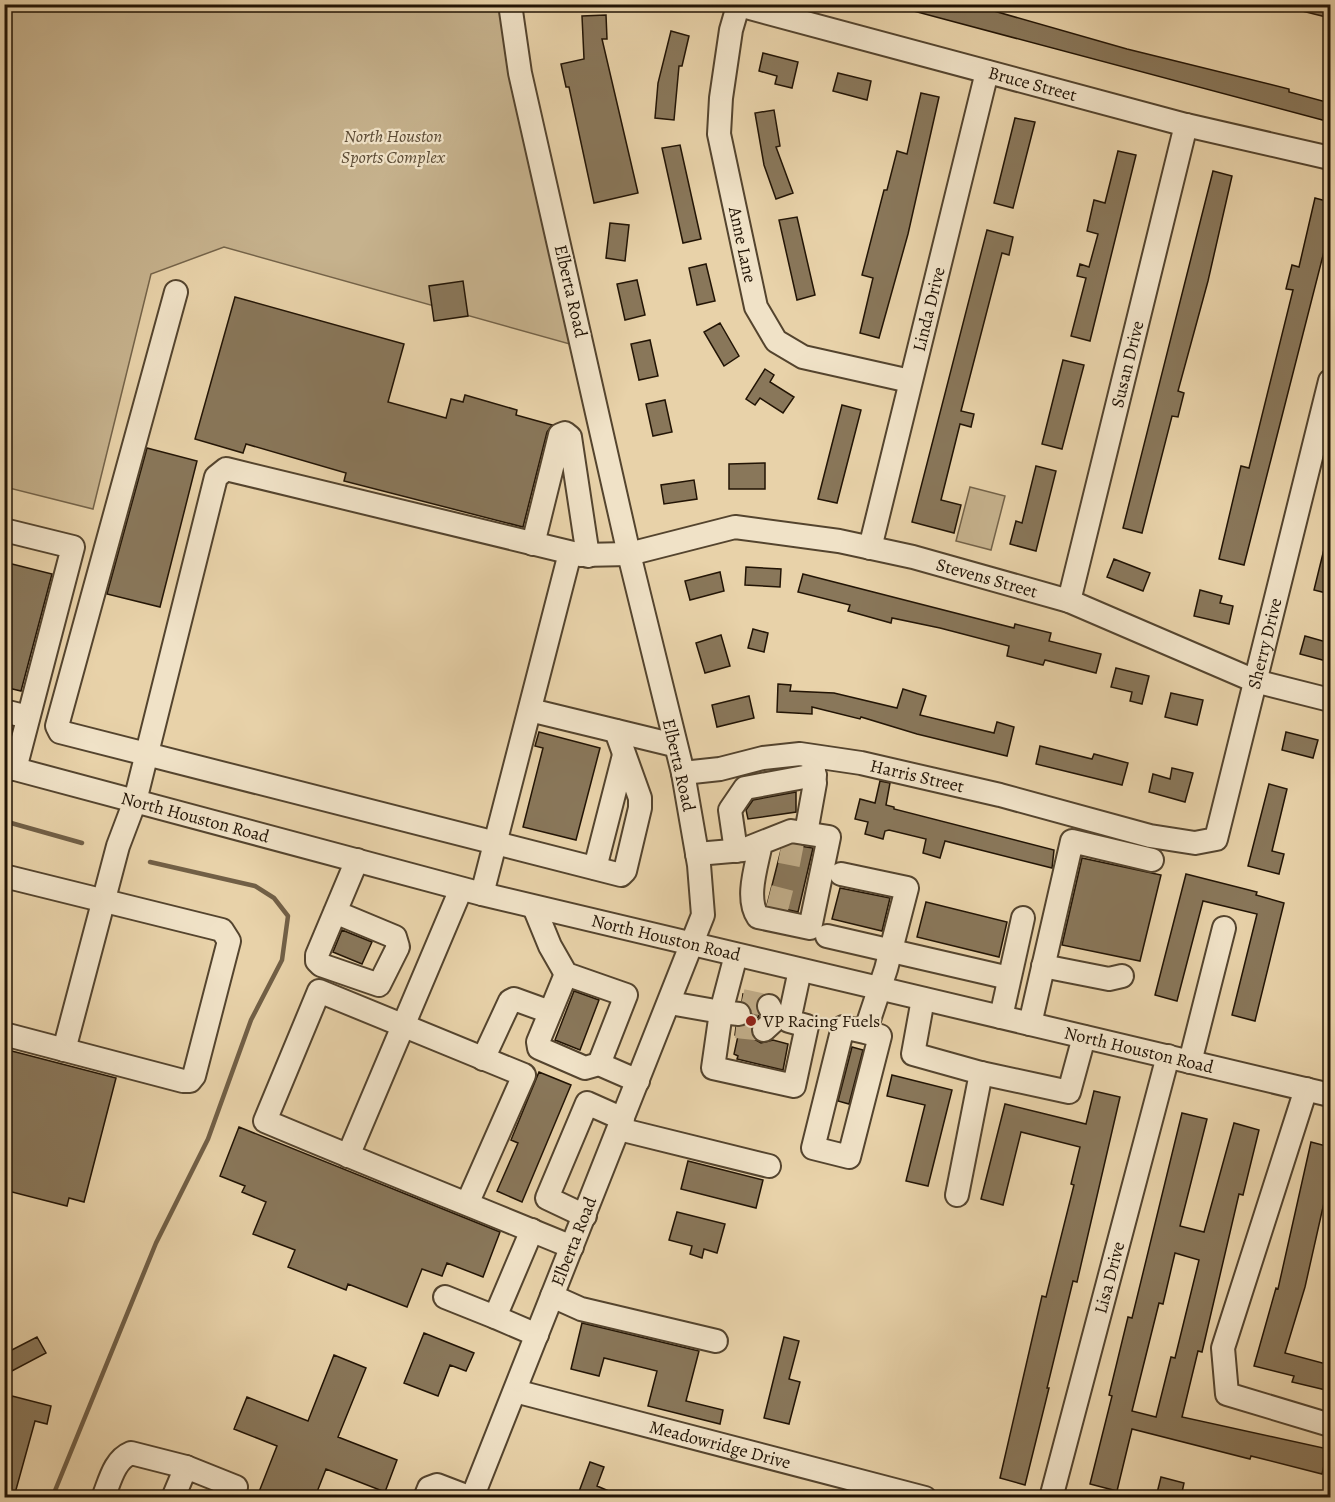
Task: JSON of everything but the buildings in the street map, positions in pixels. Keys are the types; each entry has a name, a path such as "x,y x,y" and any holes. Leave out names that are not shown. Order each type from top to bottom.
{"street":[{"name":"Elberta Road","path":"471,1497 670,1003 703,915 697,854 683,773 674,745 629,554 520,73 510,4"},
{"name":"Bruce Street","path":"736,5 1186,125 1330,158"},
{"name":"Anne Lane","path":"736,5 721,98 719,134 756,307 776,341 802,357 910,381"},
{"name":"Linda Drive","path":"870,548 987,72"},
{"name":"Susan Drive","path":"1069,602 1186,125"},
{"path":"176,292 57,726 64,735 621,874 625,871 640,808 640,798 615,731"},
{"name":"Sherry Drive","path":"1150,836 1195,843 1216,839 1330,381"},
{"path":"348,1156 402,1025 495,843 530,710 579,554 570,437 565,433 560,435 532,544"},
{"name":"Stevens Street","path":"147,754 216,477 226,469 579,554 629,554 735,527 870,548 1069,602 1255,681 1330,700"},
{"path":"4,530 73,547 28,717 10,767"},
{"path":"530,710 674,745"},
{"path":"4,711 28,717"},
{"path":"64,1050 118,846 135,801 147,754"},
{"name":"Harris Street","path":"683,773 720,769 763,758 800,754 814,765 861,763 1000,795 1150,836"},
{"path":"736,851 730,810 745,788 814,765 806,833"},
{"name":"North Houston Road","path":"10,767 534,907 1330,1095"},
{"path":"697,854 767,848 791,831 829,837 825,864 807,906 810,928 758,917 753,909 761,895 767,848"},
{"path":"1030,1024 1072,841 1152,860"},
{"path":"335,912 357,860"},
{"path":"825,864 907,888 879,989 813,1148 849,1157 862,1032"},
{"path":"4,876 222,930 228,935 229,941 194,1076 190,1081 4,1034"},
{"path":"534,907 550,946 566,974 626,995 599,1065"},
{"path":"1001,1017 1023,918"},
{"path":"1190,1062 1224,928"},
{"path":"827,936 1010,978"},
{"path":"736,955 730,1012 713,1068 794,1086 807,1026 773,1019 800,970"},
{"path":"1043,966 1109,979 1122,976"},
{"path":"566,974 550,1012 539,1048 585,1068 599,1065 638,1081"},
{"path":"467,1204 524,1075 319,991 265,1121 348,1156 572,1247"},
{"path":"483,1059 510,1001 514,999 550,1012"},
{"path":"923,999 913,1054 981,1073 1069,1092 1084,1037"},
{"path":"670,1003 730,1012"},
{"name":"Lisa Drive","path":"1051,1497 1168,1056"},
{"path":"957,1195 981,1073"},
{"path":"1306,1089 1223,1348 1227,1394 1330,1425"},
{"path":"585,1216 547,1198 587,1103 621,1124 769,1166"},
{"path":"495,1317 532,1230"},
{"path":"552,1296 581,1309 716,1341"},
{"path":"445,1297 537,1335"},
{"name":"Meadowridge Drive","path":"514,1391 925,1497"},
{"path":"103,1497 117,1464 123,1456 131,1453 186,1467 236,1487"},
{"path":"173,1497 186,1467"},
{"path":"425,1497 429,1488 437,1485 471,1497"}],"green space":[{"name":"North Houston Sports Complex","path":"5,5 507,5 584,348 224,247 151,274 93,509 5,487"},
{"path":"970,487 1005,496 991,550 956,541"}],"waterway":[{"path":"4,821 82,843"},
{"path":"52,1498 156,1243 208,1139 251,1020 282,960 288,916 274,898 255,886 150,862"}],"tunnel":[{"path":"780,852 811,858"},
{"path":"769,896 800,904"},
{"path":"742,1000 769,1006"},
{"path":"736,1027 764,1030"}],"place":[{"name":"VP Racing Fuels","path":"751,1021"}]}
